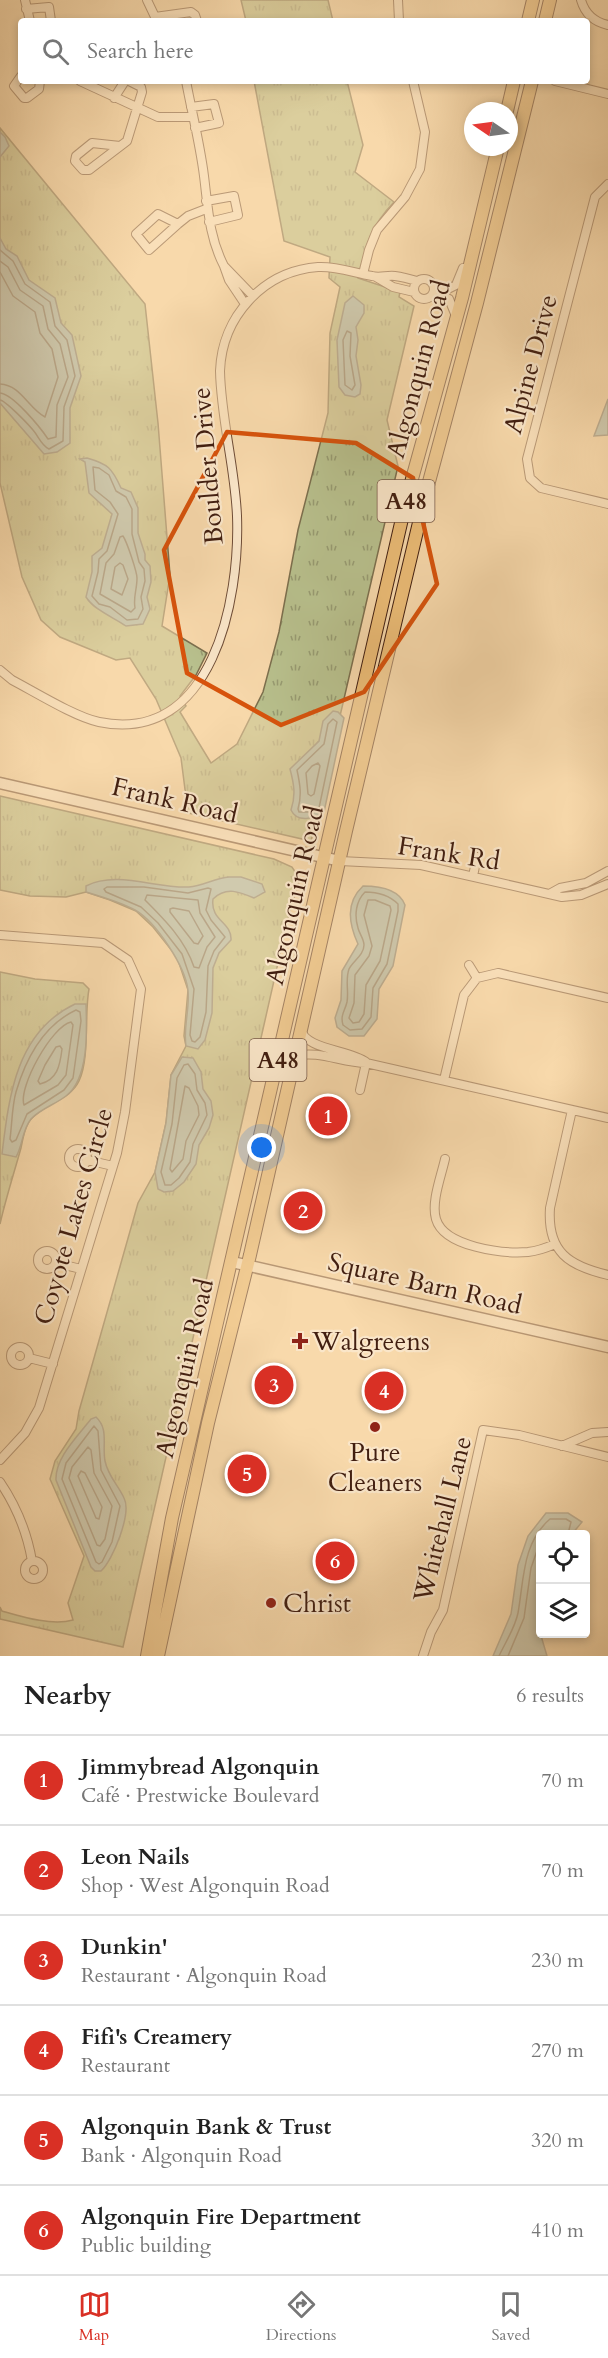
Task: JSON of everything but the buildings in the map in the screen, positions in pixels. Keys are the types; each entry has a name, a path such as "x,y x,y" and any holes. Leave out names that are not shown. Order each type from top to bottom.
{"main road":[{"path":"529,18 533,0"},
{"path":"546,18 550,0"},
{"path":"509,102 513,84"},
{"name":"A48","path":"248,1265 301,1027 426,493 477,303 531,84"},
{"name":"Algonquin Road","path":"147,1656 172,1518 326,858 407,497 456,317 496,156"},
{"name":"Algonquin Road","path":"158,1656 208,1423 248,1265"}],"street":[{"path":"147,0 156,18"},
{"path":"398,0 399,18"},
{"path":"581,0 587,13 599,23 608,25"},
{"path":"26,5 49,7 51,18"},
{"path":"161,18 191,12 196,18"},
{"path":"18,80 14,86 24,98 39,89 40,84"},
{"path":"86,84 158,117 193,117"},
{"path":"114,98 125,84"},
{"path":"120,147 92,143 76,156 75,161 82,170 89,170 120,147 127,141 141,87 134,84"},
{"path":"187,84 209,222 229,280 245,304"},
{"path":"363,274 371,242 377,230 405,196 420,169 424,132 414,84"},
{"path":"567,84 608,94"},
{"path":"191,107 214,104 219,123 195,128"},
{"name":"Alpine Drive","path":"608,184 596,197 527,459 530,478 541,488 608,504"},
{"name":"Boulder Drive","path":"434,291 448,289 459,281 479,206 489,185"},
{"path":"178,224 158,214 136,234 149,250 188,216 206,205 234,196 238,215 209,222"},
{"path":"224,266 253,296"},
{"name":"Boulder Drive","path":"0,670 12,680 97,722 123,724 156,718 185,700 199,684 210,664 224,623 236,566 237,506 220,370 227,336 245,304 272,282 303,270 330,267 375,277 393,287 414,292 417,297 424,299 430,298 434,291"},
{"name":"Boulder Drive","path":"375,277 393,276 417,281 423,278 430,280 434,291 449,299 456,317"},
{"path":"414,292 417,281"},
{"name":"Frank Road","path":"0,783 340,861"},
{"path":"472,876 477,857"},
{"name":"Frank Rd","path":"340,861 421,865 571,897 591,892 608,884"},
{"name":"Frank Rd","path":"551,893 560,888 586,883 608,872"},
{"name":"Coyote Lakes Circle","path":"0,934 102,943 128,960 141,989 125,1112 113,1166 39,1408 25,1433 0,1460"},
{"path":"469,965 477,978"},
{"path":"444,1080 464,995 477,978 498,973 608,998"},
{"path":"301,1027 302,1034 307,1041 357,1056 366,1063"},
{"path":"295,1056 312,1053 356,1063 366,1063 608,1118"},
{"path":"360,1090 366,1063"},
{"path":"572,1110 550,1208 549,1222 555,1244 573,1264 608,1275"},
{"path":"445,1159 435,1215 438,1226 445,1235 463,1243 510,1253 537,1251 555,1244"},
{"path":"87,1160 113,1166"},
{"name":"Square Barn Road","path":"232,1262 608,1347"},
{"path":"56,1263 81,1269"},
{"path":"29,1358 53,1364"},
{"name":"Whitehall Lane","path":"423,1656 431,1632 443,1611 483,1430 519,1435 608,1457"},
{"path":"562,1446 591,1433 608,1432"},
{"path":"0,1482 17,1511 28,1538 33,1561"}],"highlighted area":[{"path":"227,432 356,443 413,478 437,584 364,692 281,725 187,673 164,550"}],"green space":[{"path":"241,0 328,0 332,18 245,18"},
{"path":"255,84 348,84 363,145 355,172 394,202 374,228 358,278 400,292 399,297 414,306 387,420 398,466 311,841 188,813 181,758 156,699 130,658 116,660 60,637 41,620 22,577 0,483 0,128 145,304 158,423 170,575 162,626 207,653 196,675 180,696 186,706 180,712 211,763 237,744 263,692 279,632 298,530 328,413 330,333 340,287 329,278 330,257 284,241"},
{"path":"0,796 274,859 292,867 300,879 290,910 123,1647 0,1619 0,1607 2,1611 38,1620 65,1622 73,1620 68,1603 84,1556 50,1479 55,1461 76,1429 79,1411 138,1203 155,1172 166,1123 171,1075 186,1046 184,1036 188,990 177,957 153,927 136,911 86,892 66,897 30,896 0,890"},
{"path":"0,972 35,979 83,983 89,989 86,1049 79,1081 70,1093 38,1113 28,1124 0,1224"}],"water":[{"path":"0,132 9,146 0,157"},
{"path":"0,238 6,249 17,256 29,280 55,298 61,323 72,335 81,376 70,408 70,443 57,452 44,454 0,403"},
{"path":"353,296 364,305 364,313 356,327 358,340 356,356 361,385 360,394 355,397 345,395 339,387 337,340 345,303"},
{"path":"608,399 608,435 594,436"},
{"path":"87,458 100,462 108,468 121,488 131,492 138,508 138,533 145,560 150,566 151,582 147,597 150,609 143,624 126,626 99,610 86,597 92,572 92,556 102,548 112,514 89,493 85,462 80,459"},
{"path":"333,711 338,712 344,718 324,812 306,819 297,817 291,810 294,790 290,769 319,741 323,721"},
{"path":"229,877 241,877 262,884 265,892 254,898 228,891 213,899 215,912 228,929 231,940 219,953 213,968 212,1013 205,1040 198,1049 186,1046 188,990 186,980 160,934 135,910 86,892 86,886 98,882 124,880 189,887"},
{"path":"363,886 393,892 405,905 393,966 379,989 377,1019 364,1036 349,1036 337,1027 335,1018 341,1000 342,971 358,944 352,929 351,907 353,899"},
{"path":"75,1004 86,1004 85,1053 79,1078 74,1088 66,1096 31,1119 16,1157 2,1154 13,1088 28,1048 55,1016"},
{"path":"182,1057 193,1058 201,1072 203,1089 211,1101 213,1115 209,1128 199,1145 196,1164 184,1182 173,1191 164,1192 158,1189 155,1172 166,1123 171,1075"},
{"path":"96,1417 104,1432 106,1466 126,1505 120,1536 111,1557 101,1571 95,1571 91,1567 56,1480 59,1464 68,1448 91,1419"},
{"path":"546,1513 568,1513 582,1522 575,1530 536,1530 536,1638 542,1638 547,1656 493,1656 511,1614 518,1565 528,1536"}],"place":[{"name":"Jimmybread Algonquin","path":"328,1116"},
{"name":"Leon Nails","path":"303,1211"},
{"name":"Walgreens","path":"300,1341"},
{"name":"Dunkin'","path":"274,1385"},
{"name":"Fifi's Creamery","path":"384,1391"},
{"name":"Pure Cleaners","path":"375,1427"},
{"name":"Algonquin Bank & Trust","path":"247,1474"},
{"name":"Algonquin Fire Department","path":"335,1561"},
{"name":"Christ","path":"271,1603"}]}
